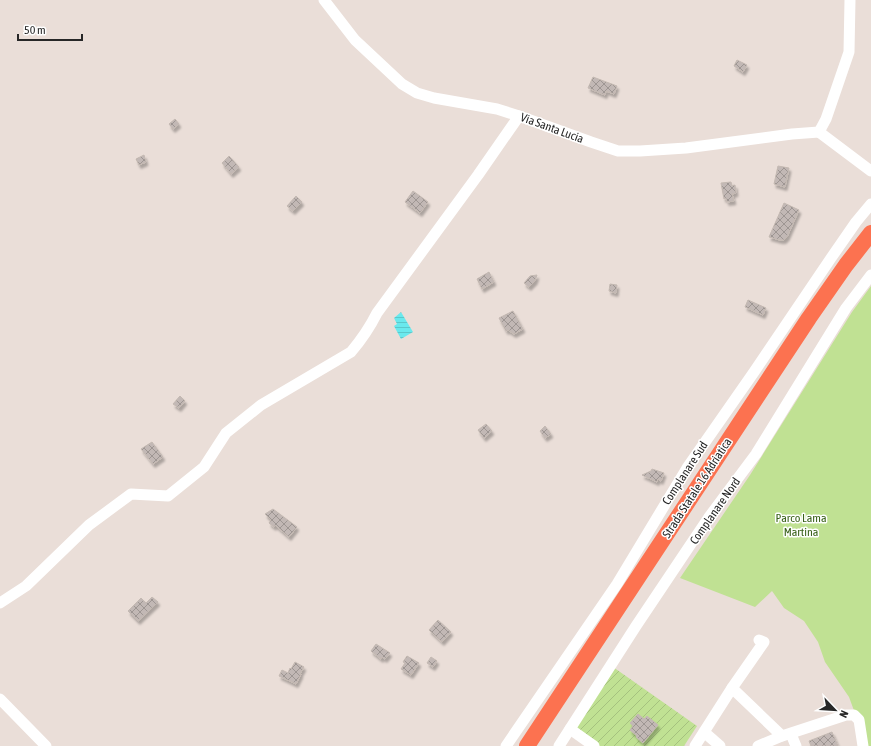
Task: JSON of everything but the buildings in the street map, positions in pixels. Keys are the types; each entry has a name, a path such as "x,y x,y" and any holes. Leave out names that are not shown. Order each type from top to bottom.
{"highway":[{"name":"Strada Statale 16 Adriatica","path":"527,746 818,306 846,265 871,233"},
{"name":"Strada Statale 16 Adriatica","path":"536,746 829,308 871,250"}],"street":[{"name":"Via Santa Lucia","path":"324,0 355,40 402,84 417,93 434,98 497,109 618,151 686,148 792,134 819,132"},
{"path":"850,0 849,52 826,119 819,132 871,171"},
{"path":"0,603 26,586 88,525 131,494 168,496 204,467 226,433 260,405 351,352 360,342 377,313 478,175 519,116"},
{"name":"Complanare Sud","path":"506,746 617,584 687,468 856,222 871,204"},
{"name":"Complanare Nord","path":"559,746 636,626 709,517 756,454 846,308 871,275"},
{"path":"695,746 732,688 764,642 759,640"},
{"path":"732,688 784,739 796,746"},
{"path":"0,699 46,746"},
{"path":"758,746 784,739 836,717 846,715 854,715 859,720 863,746"},
{"path":"570,729 594,746"},
{"path":"704,732 720,746"}],"green space":[{"name":"Parco Lama Martina","path":"871,286 871,746 867,746 849,697 825,662 818,642 804,621 784,608 772,591 755,607 680,578 750,475 852,312"},
{"path":"613,667 697,726 684,746 593,746 571,731"}],"water":[{"path":"401,312 413,332 401,339 394,326 397,324 394,318"}]}
